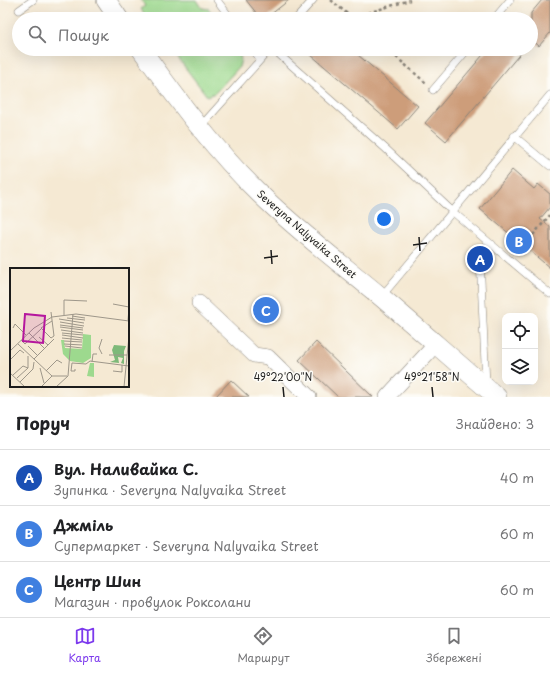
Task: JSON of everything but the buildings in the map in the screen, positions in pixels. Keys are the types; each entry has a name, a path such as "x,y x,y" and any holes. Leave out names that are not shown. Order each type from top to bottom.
{"street":[{"path":"106,0 115,12"},
{"name":"Severyna Nalyvaika Street","path":"146,56 200,127 228,161 260,194 305,235 381,297 435,345 492,392"},
{"path":"199,303 254,355 268,357 309,397"},
{"path":"387,397 435,345"}],"lane":[{"path":"19,10 33,0"},
{"path":"217,0 226,12"},
{"path":"302,12 313,0"},
{"path":"500,12 510,0"},
{"path":"200,127 263,56"},
{"path":"281,56 386,149 453,212 550,294"},
{"path":"433,90 462,56"},
{"path":"381,297 453,212 514,136 550,95"},
{"path":"514,136 550,166"},
{"path":"492,244 480,259 492,392"}],"path":[{"path":"331,0 345,12"},
{"path":"371,12 410,0"},
{"path":"395,56 433,90"},
{"path":"533,235 550,215"}],"green space":[{"path":"141,0 197,0 202,8 209,9 211,12 143,12 141,9 145,6"},
{"path":"176,56 240,56 239,67 215,93 207,96"}],"place":[{"name":"Джміль","path":"519,241"},
{"name":"Вул. Наливайка С.","path":"480,259"},
{"name":"Центр Шин","path":"266,310"}]}
